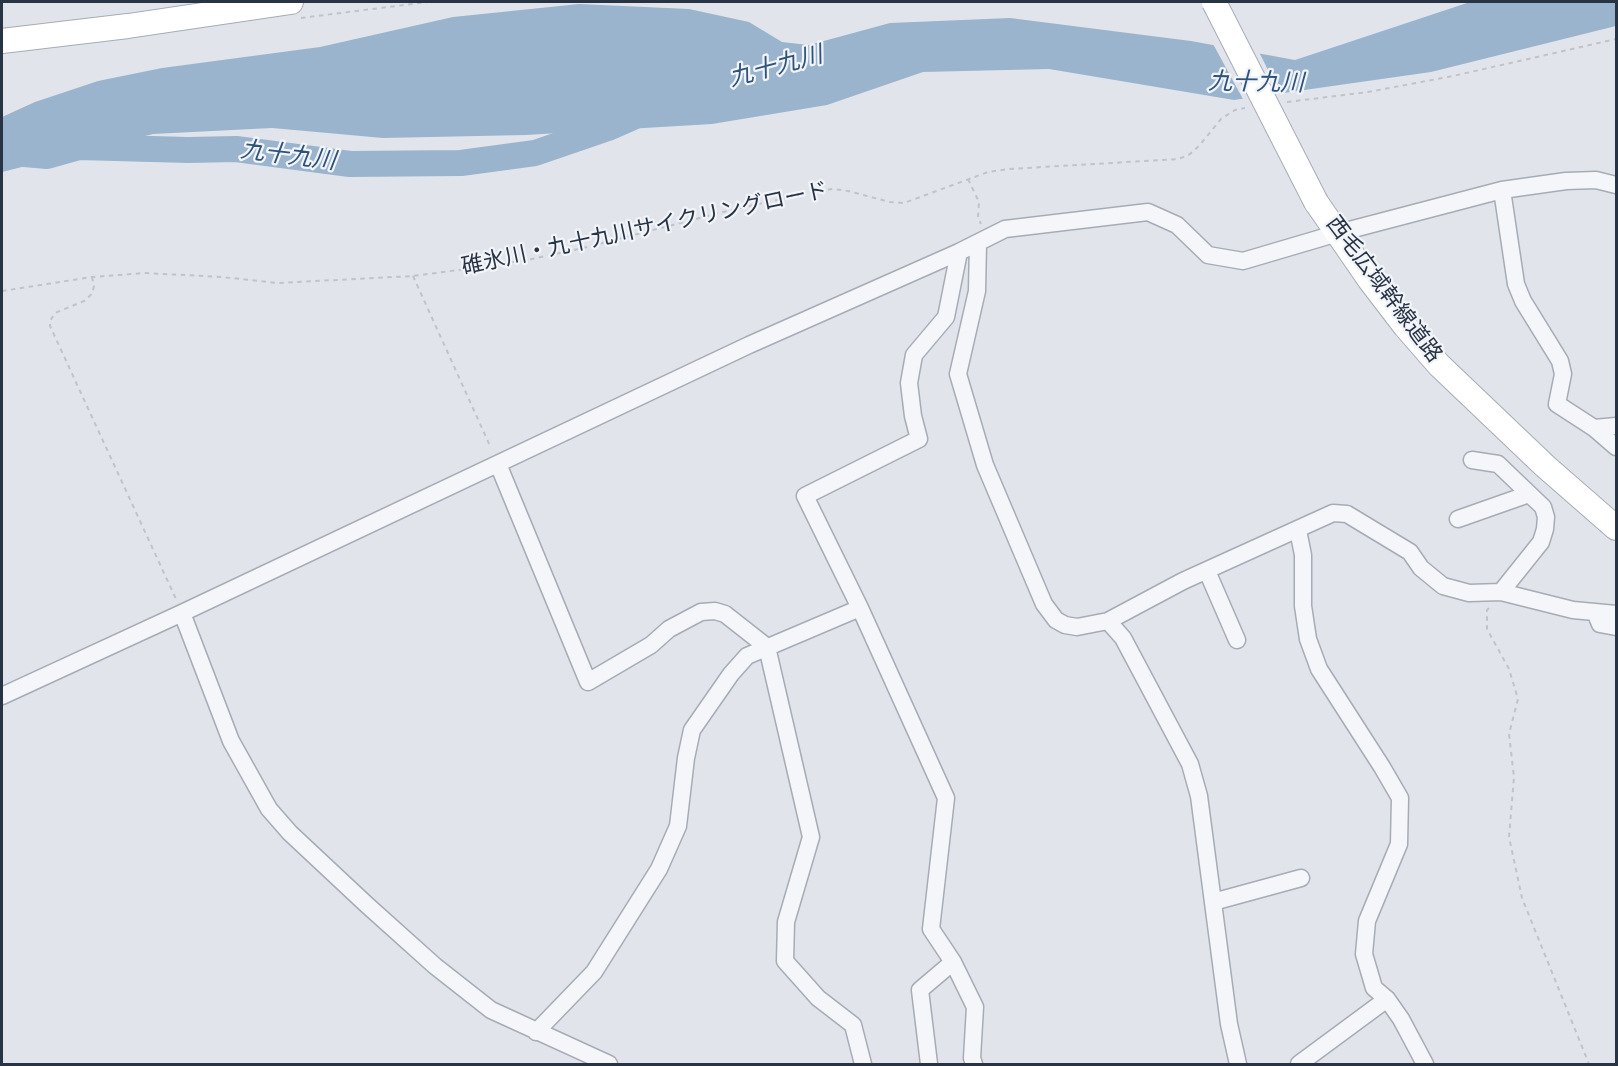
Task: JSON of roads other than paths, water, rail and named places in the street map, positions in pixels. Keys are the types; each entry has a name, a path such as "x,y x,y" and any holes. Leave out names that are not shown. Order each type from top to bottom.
{"main road":[{"path":"2,41 128,26 291,2"},
{"name":"西毛広域幹線道路","path":"1214,2 1316,202 1369,279 1405,326 1439,364 1545,466 1617,528"}],"street":[{"path":"2,696 749,345 1005,230 1148,212 1177,225 1208,255 1243,261 1338,233 1502,190 1566,181 1596,180 1617,184"},
{"path":"1502,190 1516,284 1523,301 1560,361 1563,374 1557,404 1594,428 1617,447"},
{"path":"982,241 977,291 958,374 985,465 1044,604 1056,620 1065,625 1077,627 1108,621 1184,581 1333,513 1347,514 1410,552 1421,568 1443,586 1469,593 1501,592 1573,610 1617,614"},
{"path":"959,252 946,317 914,355 909,383 913,416 919,439 805,496 860,608 946,798 931,929 953,962 975,1007 972,1058 974,1065"},
{"path":"1594,428 1617,426"},
{"path":"1472,460 1498,464 1543,507 1546,517 1541,542 1501,592"},
{"path":"498,464 588,682 701,612 716,611 725,614 767,646 811,837 786,922 785,961 818,998 853,1024 863,1065"},
{"path":"1458,519 1529,494"},
{"path":"1298,530 1303,555 1303,606 1308,639 1319,669 1400,798 1399,844 1367,921 1364,954 1374,988 1387,999 1401,1019 1425,1065"},
{"path":"1207,571 1237,640"},
{"path":"536,1032 594,972 659,869 678,826 686,758 692,730 731,674 747,656 860,608"},
{"path":"1595,612 1600,624 1617,627"},
{"path":"182,613 231,741 269,809 290,833 435,966 491,1010 609,1065"},
{"path":"1108,621 1123,638 1190,764 1199,796 1229,1024 1238,1065"},
{"path":"1213,902 1301,878"},
{"path":"929,1065 920,990 953,962"},
{"path":"1299,1065 1387,999"}],"water":[{"path":"1470,2 1616,2 1616,26 1431,72 1234,100 1049,69 923,72 827,105 712,124 526,135 383,138 272,128 153,134 2,172 2,117 35,102 98,81 162,68 320,47 453,17 579,4 689,9 749,22 782,42 809,45 890,23 1010,18 1191,41 1295,60"}],"waterway":[{"name":"九十九川","path":"2,152 47,156 79,147 236,149 350,164 461,163 535,153 633,117"}]}
